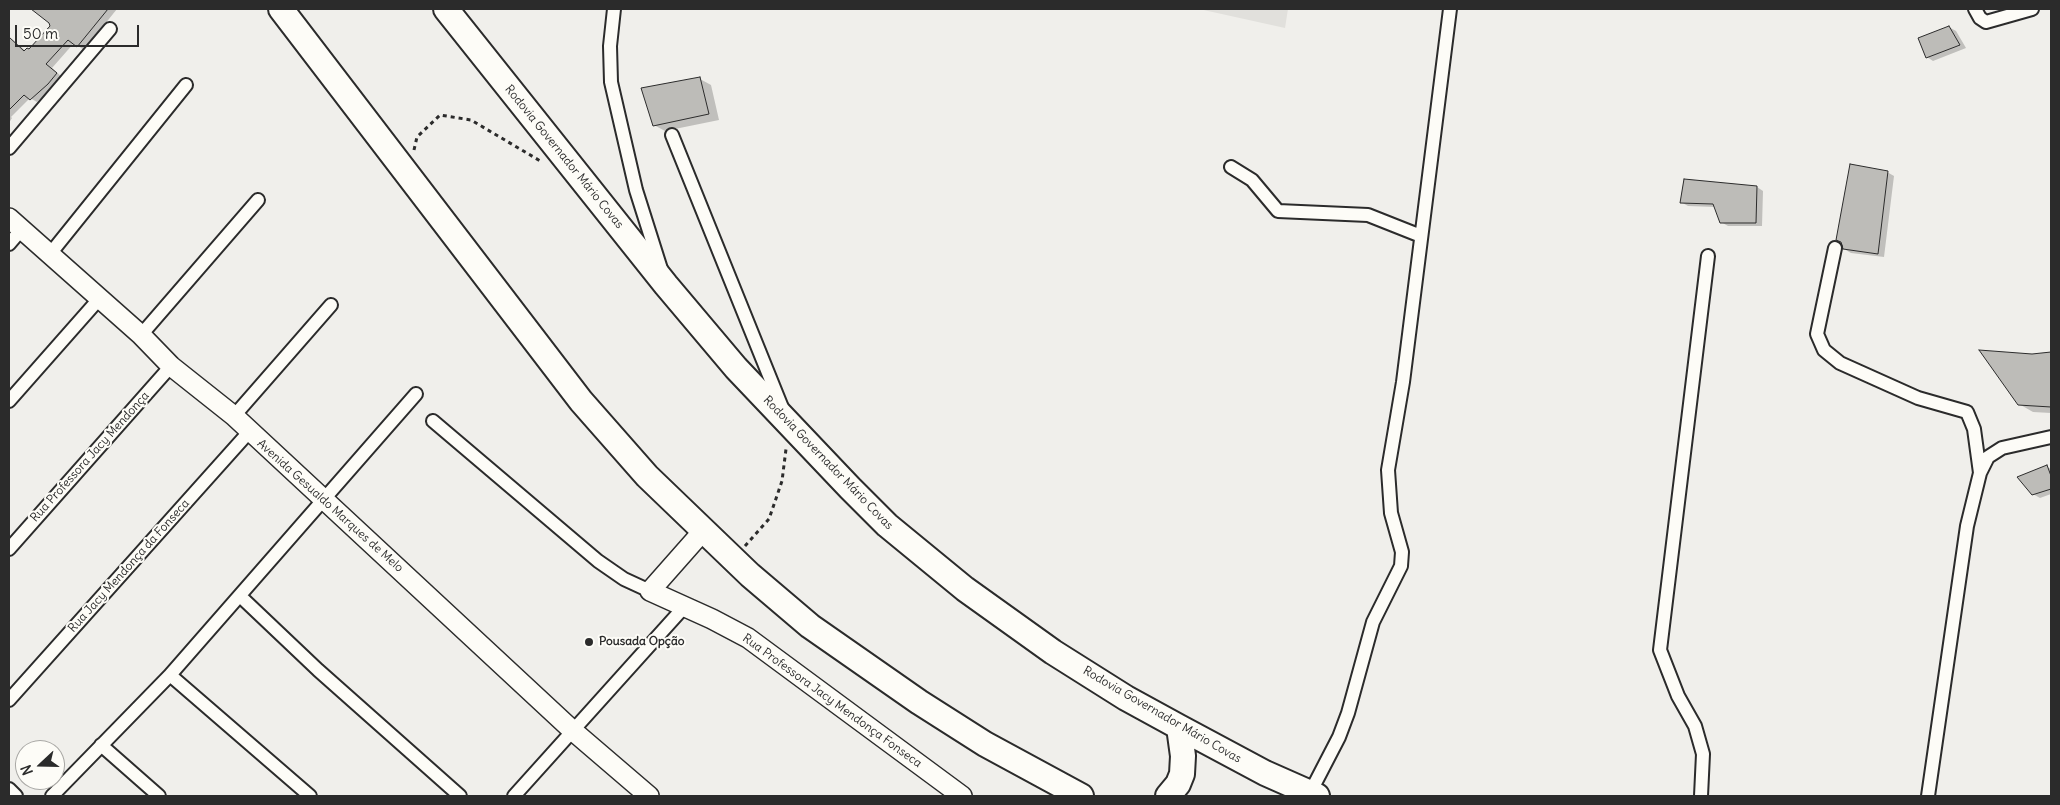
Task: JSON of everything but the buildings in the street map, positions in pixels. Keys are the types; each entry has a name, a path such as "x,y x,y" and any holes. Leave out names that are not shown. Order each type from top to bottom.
{"highway":[{"path":"281,9 581,401 647,476 733,559 810,626 919,702 985,744 1080,796"},
{"name":"Rodovia Governador Mário Covas","path":"446,9 666,285 736,368 887,525 965,589 1053,652 1126,698 1265,773 1313,795"},
{"path":"1168,796 1178,784 1182,774 1183,756 1179,727"}],"street":[{"path":"614,9 610,46 611,82 636,190 666,285"},
{"path":"1313,795 1348,712 1373,622 1401,566 1402,552 1391,513 1388,470 1403,382 1450,9"},
{"path":"1975,9 1980,18 1986,22 2032,9"},
{"path":"9,148 110,29"},
{"path":"50,254 186,85"},
{"path":"672,135 790,426"},
{"path":"1231,167 1252,180 1278,211 1368,215 1421,236"},
{"path":"141,335 258,200"},
{"path":"9,244 15,224"},
{"name":"Avenida Gesualdo Marques de Melo","path":"15,224 141,335 171,366 234,416 249,432 324,499 572,730 649,796"},
{"path":"1835,248 1817,334 1824,350 1840,363 1918,398 1967,412 1974,429 1980,473"},
{"path":"1701,796 1703,754 1698,735 1678,696 1660,650 1708,256"},
{"path":"9,401 99,299"},
{"path":"234,416 331,305"},
{"name":"Rua Professora Jacy Mendonça","path":"9,549 171,366"},
{"path":"52,796 170,675 416,394"},
{"name":"Rua Professora Jacy Mendonça Fonseca","path":"432,421 598,561 624,579 685,606 748,638 962,796"},
{"name":"Rua Jacy Mendonça da Fonseca","path":"9,700 249,432"},
{"path":"1928,796 1967,526 1980,473 1988,457 2002,448 2051,437"},
{"path":"650,591 703,531"},
{"path":"240,596 318,670 460,796"},
{"path":"514,796 572,730 628,672 685,606"},
{"path":"170,675 310,796"},
{"path":"101,745 159,796"},
{"path":"9,789 16,796"}],"path":[{"path":"408,175 418,137 440,115 471,120 548,165"},
{"path":"733,559 769,519 782,481 790,426"}],"shaded area":[{"path":"1199,9 1288,9 1285,28"}],"place":[{"name":"Pousada Opção","path":"589,642"}]}
